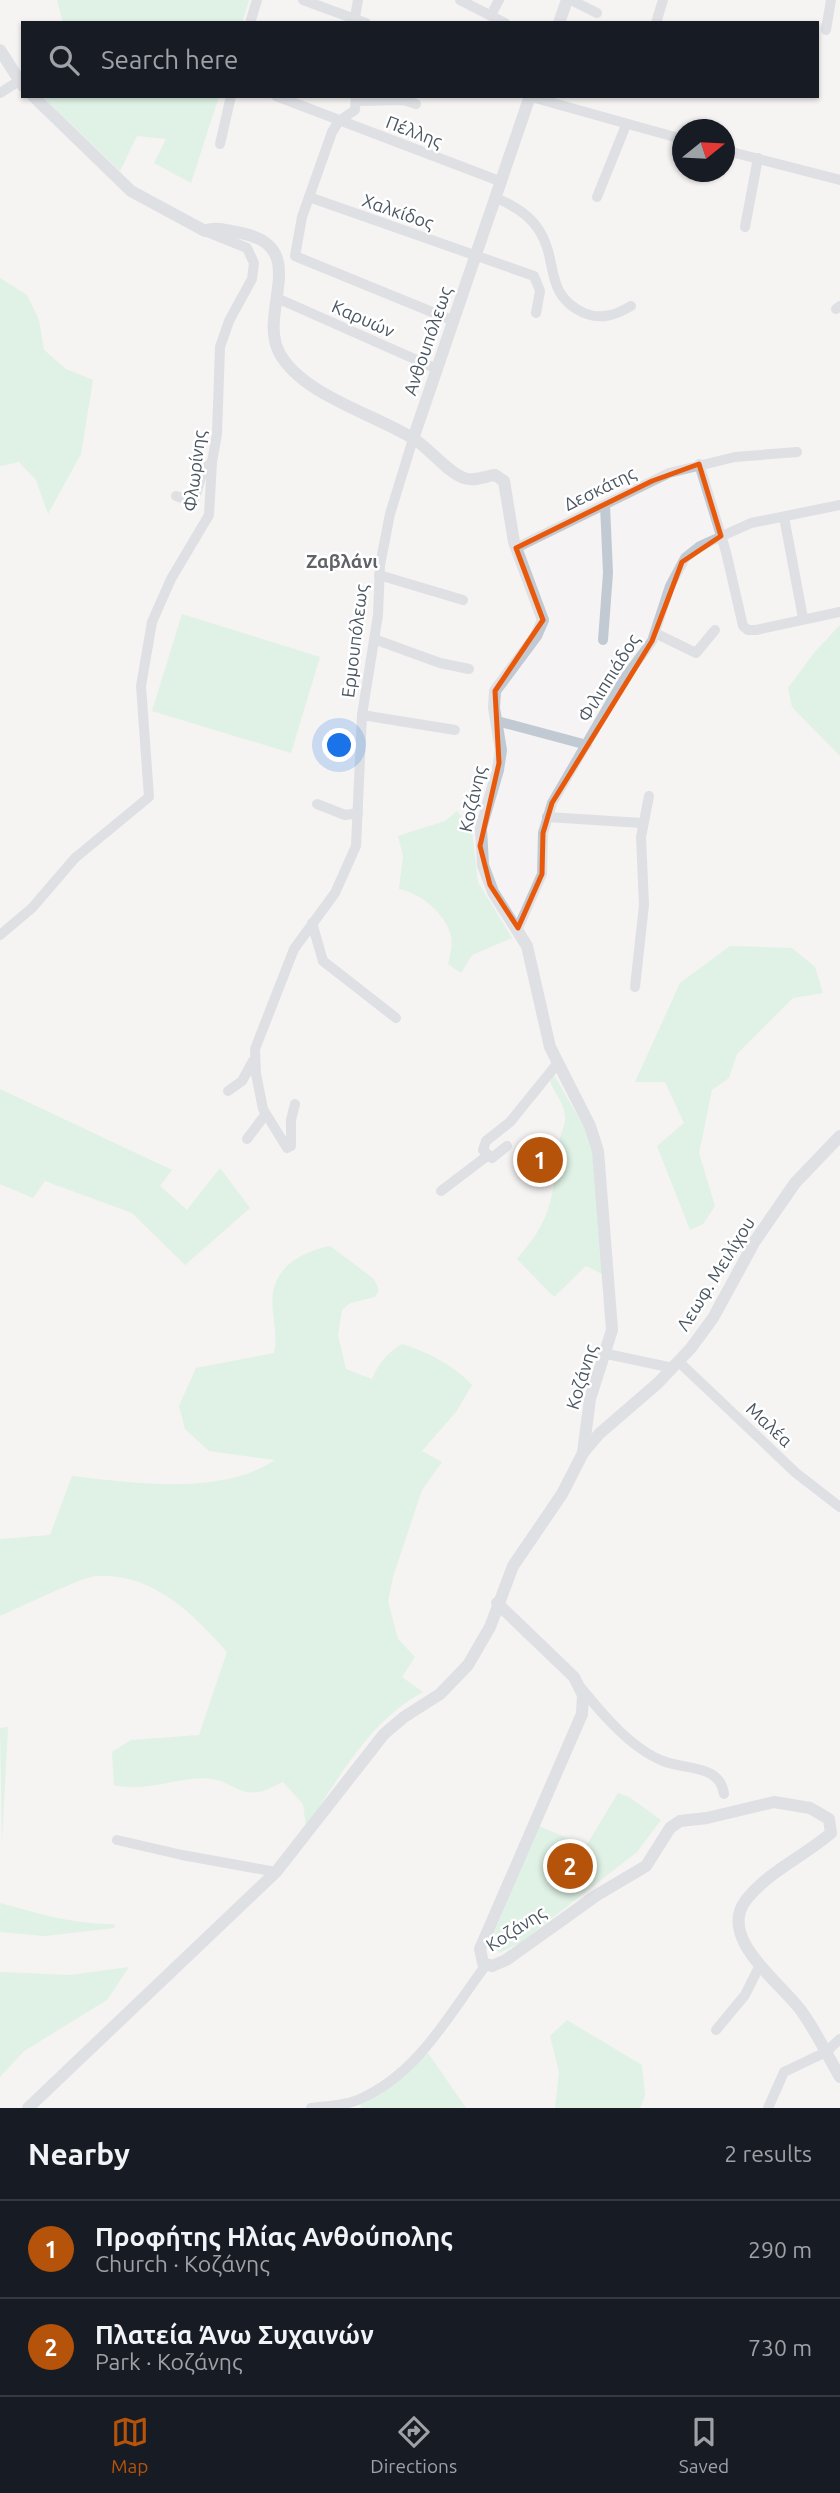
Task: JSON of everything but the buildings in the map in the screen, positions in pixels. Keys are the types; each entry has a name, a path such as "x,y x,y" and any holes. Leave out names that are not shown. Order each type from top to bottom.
{"street":[{"path":"251,21 257,0"},
{"path":"303,0 354,20 358,0"},
{"path":"460,0 502,21"},
{"path":"491,15 499,0"},
{"path":"560,21 569,0 597,13"},
{"path":"657,21 663,0"},
{"path":"826,30 831,0"},
{"path":"0,50 21,83 0,93"},
{"name":"Φλωρίνης","path":"0,935 34,906 63,869 149,797 141,686 152,622 171,579 208,520 212,462 218,434 220,347 229,321 251,284 255,268 247,248 205,232 131,191 35,98"},
{"path":"220,144 231,98"},
{"name":"Πέλλης","path":"281,98 502,182"},
{"name":"Ανθουπόλεως","path":"413,439 528,98"},
{"path":"536,98 672,137"},
{"path":"416,104 402,100 357,99 354,111 340,121 332,132 297,235 296,257 454,321"},
{"path":"597,197 625,125"},
{"path":"735,153 840,180"},
{"path":"745,227 758,158"},
{"name":"Χαλκίδος","path":"309,197 476,256"},
{"path":"496,198 518,208 539,230 556,288 566,301 587,314 601,317 631,306"},
{"name":"Κοζάνης","path":"28,2108 276,1872 384,1734 440,1693 463,1672 482,1643 513,1566 562,1494 583,1452 590,1399 607,1354 612,1330 598,1151 590,1126 556,1064 547,1040 530,957 518,928 490,885 480,846 483,818 499,763 500,739 494,699 497,687 536,636 542,620 516,548 502,478 495,475 463,478 413,439 319,390 296,374 280,354 273,334 281,269 267,245 246,234 215,229 205,232"},
{"path":"476,256 536,277 540,291 536,313"},
{"name":"Καρυών","path":"277,299 437,369"},
{"name":"Ερμουπόλεως","path":"295,1104 289,1147 284,1146 265,1115 258,1092 255,1058 257,1042 284,971 301,936 335,893 352,857 358,813 362,715 374,639 379,575 388,522 413,439"},
{"name":"Δεσκάτης","path":"516,548 652,481 699,464 735,457 797,452"},
{"path":"176,496 188,500 195,497 203,471 212,462"},
{"path":"699,464 721,536 743,626 748,630 840,612"},
{"path":"603,640 608,573 605,505"},
{"name":"Φιλιππιάδος","path":"518,928 542,874 543,834 547,817 654,633 670,586 682,562 695,549 751,523 840,505"},
{"path":"783,517 803,618"},
{"path":"379,575 463,600"},
{"path":"654,633 696,653 715,630"},
{"path":"374,639 440,663 469,669"},
{"path":"362,715 455,730"},
{"path":"497,721 587,745"},
{"path":"635,987 644,905 640,846 642,823 649,796"},
{"path":"317,804 345,815 358,813"},
{"path":"547,817 642,823"},
{"path":"312,923 323,961 396,1018"},
{"path":"228,1091 244,1079 255,1058"},
{"path":"487,1156 484,1144 510,1122 556,1064"},
{"path":"247,1139 265,1115"},
{"name":"Λεωφ. Μειλίχου","path":"583,1452 599,1434 676,1365 713,1318 755,1241 796,1183 840,1136"},
{"path":"440,1191 487,1156 495,1157 507,1146"},
{"path":"607,1354 676,1365"},
{"name":"Μαλέα","path":"676,1365 796,1473 840,1507"},
{"path":"497,1603 571,1674 623,1733 661,1760 709,1772 718,1777 724,1794"},
{"name":"Κοζάνης","path":"580,1686 582,1714 480,1949 480,1958 486,1965 506,1960 597,1895 646,1866 670,1828 680,1821 707,1818 774,1802 810,1808 829,1818 836,1826 831,1833 769,1877 744,1904 741,1928 759,1967 799,2008 840,2077"},
{"path":"117,1840 276,1872"},
{"path":"311,2108 357,2104 386,2081 432,2042 486,1965"},
{"path":"716,2030 745,1995 759,1967"},
{"path":"768,2108 784,2072 826,2052 840,2039"}],"highlighted area":[{"path":"699,464 721,536 682,562 652,641 552,803 543,833 542,874 518,928 490,885 480,846 499,763 495,691 543,620 516,548 652,481"}],"green space":[{"path":"57,0 249,0 243,21 62,21"},
{"path":"44,98 218,98 191,183 154,163 166,139 137,136 120,171"},
{"path":"0,278 27,295 39,320 44,350 66,369 93,380 81,454 48,514 36,480 19,462 0,466"},
{"path":"182,614 320,657 291,753 152,711"},
{"path":"840,625 840,756 792,707 788,688 814,653"},
{"path":"457,811 472,831 478,882 512,938 472,955 461,973 448,964 452,939 444,920 424,900 399,889 403,856 398,836 445,821"},
{"path":"730,946 792,948 815,967 823,993 793,998 737,1054 729,1078 712,1090 699,1153 715,1206 703,1224 690,1230 657,1146 684,1123 665,1082 635,1082 680,983"},
{"path":"554,1075 593,1143 604,1275 586,1266 554,1297 517,1259 546,1216 553,1189 565,1120 562,1104 550,1082"},
{"path":"0,1089 172,1170 160,1186 187,1210 220,1168 250,1208 185,1265 132,1213 45,1181 33,1198 0,1184"},
{"path":"330,1246 374,1279 379,1290 375,1297 350,1303 342,1310 338,1335 346,1369 372,1379 384,1359 402,1344 440,1360 472,1385 456,1412 422,1451 442,1462 422,1490 393,1577 388,1601 398,1639 415,1657 402,1677 423,1692 387,1718 371,1735 343,1770 306,1827 303,1804 283,1782 258,1792 241,1790 205,1778 141,1787 114,1785 112,1752 131,1740 199,1735 227,1652 200,1623 170,1598 136,1581 117,1577 88,1578 0,1616 0,1539 50,1535 72,1476 149,1484 203,1483 229,1479 275,1460 209,1451 185,1429 179,1406 196,1368 274,1353 276,1338 272,1300 276,1282 294,1260 311,1251"},
{"path":"8,1727 2,1841 0,1728"},
{"path":"618,1793 629,1797 661,1820 637,1852 520,1943 499,1953 492,1938 539,1826 586,1846"},
{"path":"0,1903 71,1920 114,1924 115,1928 45,1936 0,1932"},
{"path":"129,1967 107,2000 24,2051 0,2077 0,1972 70,1975"},
{"path":"567,2020 642,2065 645,2096 640,2108 555,2108 559,2072 550,2036"},
{"path":"428,2053 466,2108 361,2108 360,2103"}],"place":[{"name":"Προφήτης Ηλίας Ανθούπολης","path":"540,1160"},
{"name":"Πλατεία Άνω Συχαινών","path":"570,1866"}],"district":[{"name":"Ζαβλάνι","path":"342,561"}]}
